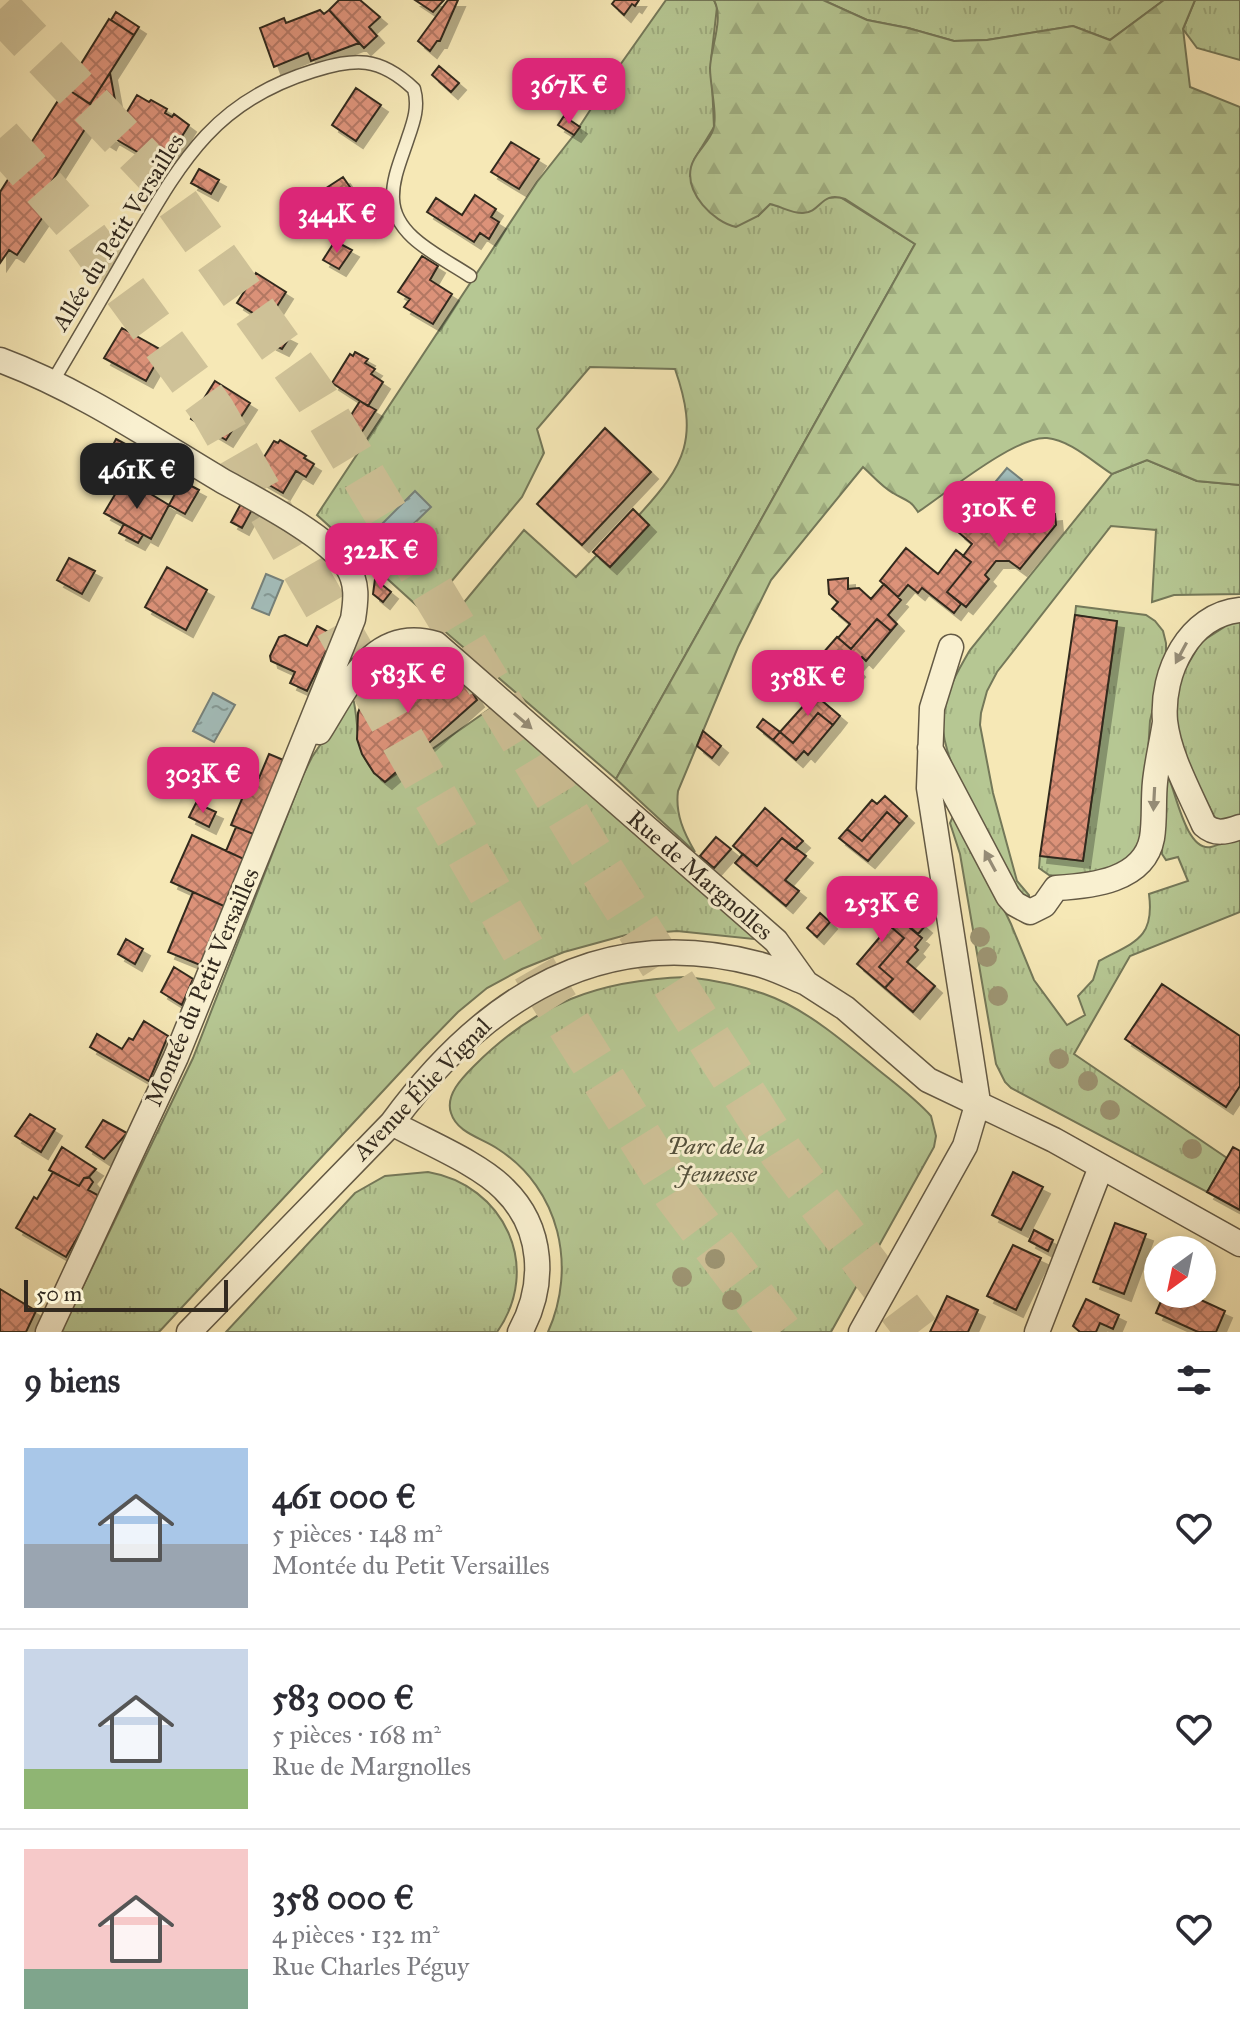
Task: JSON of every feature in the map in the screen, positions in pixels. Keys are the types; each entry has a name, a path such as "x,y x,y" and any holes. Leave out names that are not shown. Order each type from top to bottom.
{"street":[{"name":"Montée du Petit Versailles","path":"0,360 53,381 302,528 346,564 357,597 353,619 176,1057 48,1332"},
{"path":"929,746 1008,896 1022,909 1030,912 1044,905 1056,888 1116,878 1128,872 1144,856 1152,839 1155,780 1173,667 1188,640 1206,620 1219,613 1240,610"},
{"name":"Rue de Margnolles","path":"290,775 372,655 404,640 418,639 436,644 776,941 806,983 845,1008 928,1080 978,1102 1240,1244"},
{"path":"861,1332 965,1146 978,1102 929,788 929,746 935,697 951,647"},
{"path":"1165,722 1204,825 1218,833 1240,827"},
{"name":"Avenue Élie Vignal","path":"189,1332 392,1123 419,1086 453,1049 499,1010 529,991 594,964 631,956 674,953 715,955 760,964 806,983"},
{"path":"392,1123 482,1172 503,1188 519,1206 531,1231 538,1257 534,1305 520,1332"},
{"path":"1037,1332 1101,1167"}],"lane":[{"name":"Allée du Petit Versailles","path":"53,381 174,175 202,139 245,102 268,87 346,61 362,61 380,67 414,89 415,116 395,185 395,215 405,230 420,243 470,276"}],"green space":[{"path":"666,0 714,0 717,7 711,60 714,127 694,160 690,176 758,216 770,204 808,212 826,198 840,197 915,244 616,779 442,629 524,530 576,577 597,555 610,567 649,525 639,515 677,465 687,432 675,369 590,367 537,429 544,453 522,497 425,613 317,515 537,182 574,135"},
{"path":"714,0 823,0 867,20 954,41 987,40 1073,26 1110,40 1164,0 1195,0 1183,29 1190,87 1240,107 1240,485 1197,481 1147,460 1112,474 1073,447 1047,438 1034,440 1000,455 918,512 863,467 771,580 738,647 678,791 681,823 695,852 616,779 915,244 845,199 837,197 826,199 814,210 803,213 770,204 758,216 736,227 718,219 703,205 690,177 693,162 711,135 714,124 710,68 718,16"},
{"path":"823,0 1164,0 1110,40 1073,26 987,40 954,41 867,20"},
{"path":"1195,0 1240,0 1240,60 1197,48 1183,29"},
{"path":"1147,460 1197,481 1240,485 1240,594 1174,595 1152,602 1156,530 1111,526 997,672 987,691 980,725 993,793 1017,881 1029,899 1017,895 957,778 943,731 945,704 970,650 1112,474"},
{"path":"1076,606 1146,615 1163,631 1166,654 1150,721 1142,845 1117,868 1069,878 1049,875 1039,868 1040,856 1083,861 1117,622 1075,615"},
{"path":"1240,619 1240,817 1216,820 1190,770 1174,720 1176,700 1181,676 1201,642"},
{"path":"353,697 362,753 374,772 385,782 494,706 763,940 677,931 626,935 564,952 487,988 422,1049 159,1332 61,1332 193,1058 303,775"},
{"path":"1168,776 1183,819 1202,846 1211,847 1240,835 1240,912 1130,956 1074,1054 1227,1158 1207,1192 1005,1082 996,1064 960,854 950,823 954,814 959,816 1034,980 1067,1025 1085,1015 1078,996 1093,980 1099,961 1132,943 1145,930 1149,921 1149,894 1188,881 1178,857 1166,860 1162,854 1163,777"},
{"name":"Parc de la Jeunesse","path":"687,977 717,981 766,994 806,1015 870,1063 931,1116 936,1136 934,1147 831,1332 548,1332 557,1307 561,1282 557,1231 549,1207 536,1185 519,1166 498,1149 464,1130 451,1113 452,1093 464,1076 498,1044 546,1011 571,999 625,983"},
{"path":"428,1172 455,1180 477,1193 495,1211 508,1232 515,1256 516,1281 510,1307 497,1332 226,1332 355,1193 385,1176"}],"water":[{"path":"1007,468 1022,480 997,511 981,499"},
{"path":"415,491 431,507 398,539 382,524"},
{"path":"266,574 283,581 269,615 252,608"},
{"path":"213,693 235,705 214,742 193,731"}],"building":[{"path":"339,0 360,0 380,17 369,27 377,36 364,48 329,10"},
{"path":"415,0 444,0 433,12"},
{"path":"448,0 458,0 440,41 430,51 418,41"},
{"path":"615,0 639,0 624,15 612,4"},
{"path":"320,10 324,14 329,10 359,43 311,61 308,53 274,67 260,28 284,18 286,23"},
{"path":"116,12 139,27 134,35 111,20"},
{"path":"109,19 134,35 90,104 66,88"},
{"path":"439,66 459,83 451,92 432,75"},
{"path":"110,73 117,111 99,100 95,107 90,104"},
{"path":"66,88 95,107 99,100 117,111 103,132 112,137 109,143 93,133 99,122 92,118 49,186 59,193 17,255 9,250 0,263 0,192"},
{"path":"356,88 381,105 356,141 332,125"},
{"path":"137,95 167,109 165,113 172,117 174,114 189,125 163,167 112,137"},
{"path":"564,116 580,127 574,135 558,125"},
{"path":"511,142 539,159 519,189 491,172"},
{"path":"199,169 219,180 211,194 191,183"},
{"path":"343,177 361,203 333,223 314,196"},
{"path":"475,195 496,209 491,217 499,222 489,239 480,233 474,242 427,212 436,198 462,215"},
{"path":"335,241 352,250 339,269 323,260"},
{"path":"422,256 438,266 430,280 452,294 433,324 404,307 410,299 398,292"},
{"path":"256,273 286,292 267,322 237,303"},
{"path":"122,328 163,351 146,381 104,358"},
{"path":"278,331 290,337 282,349 270,343"},
{"path":"355,352 368,359 365,363 375,369 371,374 383,382 368,406 332,383 350,354 353,356"},
{"path":"215,381 250,403 226,440 191,419"},
{"path":"360,401 376,410 361,433 346,423"},
{"path":"605,428 651,472 582,545 537,504"},
{"path":"116,439 129,446 118,466 106,459"},
{"path":"280,440 314,464 306,477 296,471 283,493 257,478 265,465 261,462 274,441 278,443"},
{"path":"182,481 199,490 185,514 169,505"},
{"path":"120,486 135,494 139,487 169,505 151,539 104,513"},
{"path":"243,500 254,506 242,528 231,522"},
{"path":"1032,505 1045,515 1055,514 1056,525 1020,569 1009,561 996,561 985,575 989,579 966,607 947,592 971,562 963,556 972,544 958,532 969,519 978,526 993,530 993,525 1006,523 1006,529 1016,517 1020,521"},
{"path":"633,509 649,525 610,567 593,552"},
{"path":"124,524 143,535 138,543 119,533"},
{"path":"906,548 938,574 956,550 971,562 947,592 961,604 954,613 922,588 918,593 908,585 898,597 880,581"},
{"path":"69,558 95,571 82,594 57,580"},
{"path":"167,567 207,590 186,630 145,607"},
{"path":"848,578 848,589 859,588 871,599 884,584 901,600 888,615 897,624 891,631 877,619 851,649 838,638 850,624 832,609 838,602 829,594 828,580"},
{"path":"375,579 391,592 383,602 373,594"},
{"path":"1075,615 1117,621 1083,861 1040,856"},
{"path":"877,619 891,631 866,661 862,657 854,666 858,670 844,686 816,661 837,637 851,649"},
{"path":"317,626 334,635 307,691 290,683 295,672 271,661 270,656 279,637 285,635 307,646"},
{"path":"424,664 450,672 471,690 477,700 385,782 374,773 362,754 357,739 358,713 364,697 379,679 401,667"},
{"path":"814,694 840,716 833,725 818,713 793,743 780,732"},
{"path":"818,713 833,725 808,755 804,751 796,760 773,740 780,732 793,743"},
{"path":"763,719 780,732 773,740 757,727"},
{"path":"703,731 721,746 712,758 697,746"},
{"path":"269,754 286,761 256,835 231,825 252,775 259,778"},
{"path":"885,796 907,816 900,824 887,812 862,841 847,829 872,800 877,804"},
{"path":"196,803 216,812 209,827 189,817"},
{"path":"765,808 803,841 795,849 782,838 757,866 733,846"},
{"path":"887,812 900,824 868,861 839,838 847,829 862,841"},
{"path":"236,827 256,835 246,860 226,851"},
{"path":"192,835 246,860 226,907 171,882"},
{"path":"716,837 731,849 714,868 700,856"},
{"path":"782,838 806,856 785,880 799,891 786,906 735,863 743,854 757,866"},
{"path":"193,892 226,907 200,965 168,952"},
{"path":"886,900 901,912 890,926 904,938 879,967 893,979 885,988 857,964 885,931 871,919"},
{"path":"906,910 925,926 918,934 900,919"},
{"path":"820,913 830,922 817,937 807,928"},
{"path":"897,917 922,938 915,947 918,950 907,962 935,986 913,1012 885,988 893,979 879,967 904,938 890,926"},
{"path":"126,939 143,949 135,964 118,954"},
{"path":"174,967 193,979 182,1005 161,992"},
{"path":"1162,984 1240,1036 1240,1086 1226,1107 1125,1039"},
{"path":"144,1021 168,1036 149,1081 90,1047 97,1034 122,1049 129,1038 133,1040"},
{"path":"30,1114 55,1129 41,1152 15,1136"},
{"path":"103,1120 127,1133 104,1159 86,1147"},
{"path":"62,1147 96,1169 79,1186 49,1170"},
{"path":"1233,1147 1240,1151 1240,1210 1207,1192"},
{"path":"53,1172 79,1186 84,1178 89,1177 93,1182 88,1190 101,1197 66,1257 16,1228"},
{"path":"1013,1172 1043,1187 1021,1230 992,1215"},
{"path":"1115,1223 1146,1234 1124,1294 1093,1282"},
{"path":"1034,1230 1053,1240 1048,1251 1029,1241"},
{"path":"1013,1245 1041,1258 1016,1310 987,1296"},
{"path":"0,1289 36,1311 26,1332 0,1332"},
{"path":"947,1296 978,1310 968,1332 930,1332"},
{"path":"1086,1299 1119,1315 1113,1329 1100,1323 1096,1332 1080,1332 1073,1326"},
{"path":"1216,1307 1225,1311 1216,1332 1198,1332 1156,1313 1158,1308"}],"tunnel":[{"path":"0,9 158,176 317,399 590,852 781,1152 918,1332"},
{"path":"0,138 78,226 213,411 539,977 676,1195 780,1332"}]}
